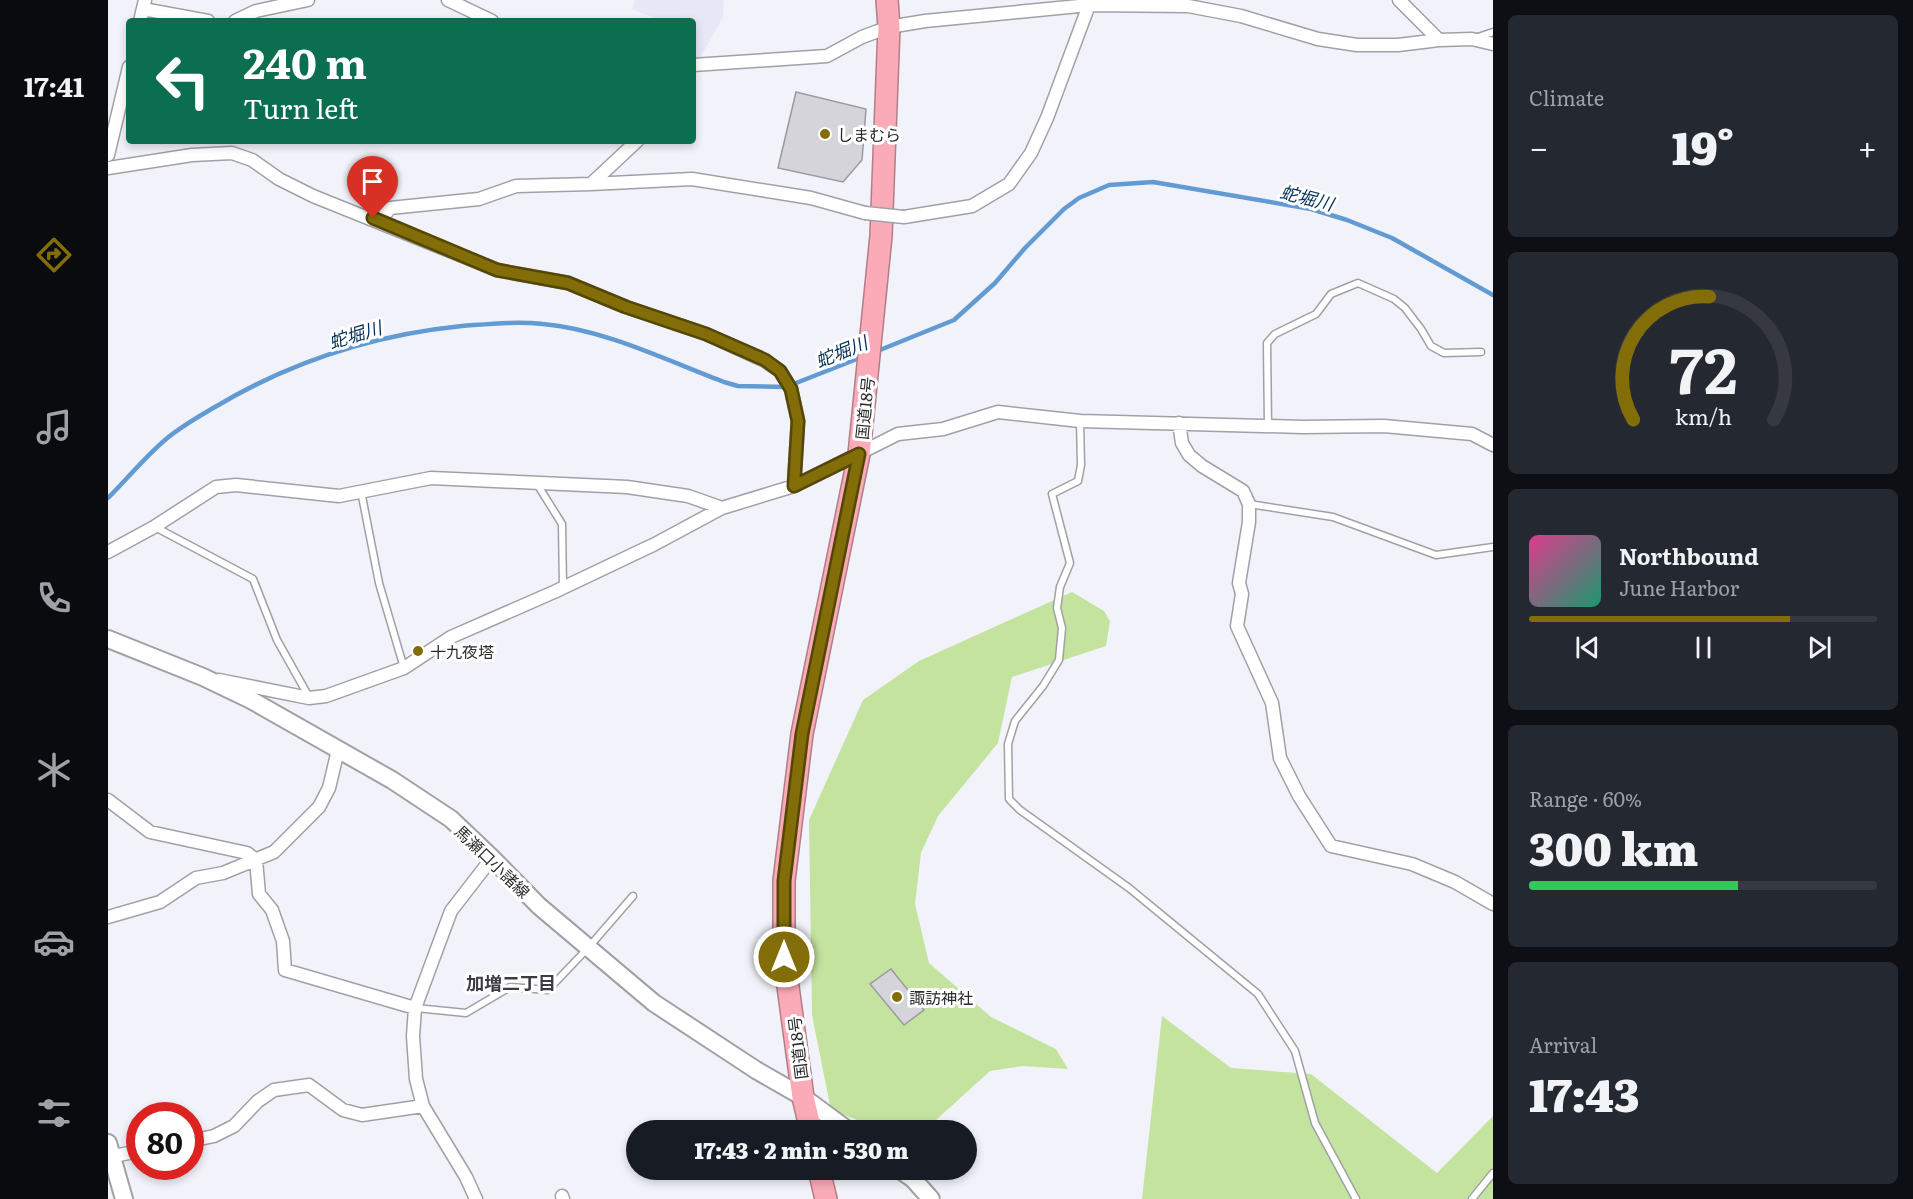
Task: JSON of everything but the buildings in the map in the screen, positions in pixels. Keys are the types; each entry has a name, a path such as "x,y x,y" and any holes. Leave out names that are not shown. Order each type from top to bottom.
{"highway":[{"name":"国道18号","path":"808,1120 803,1097 784,957 784,881 802,734 859,454 881,236 889,27 887,0"},
{"path":"821,1180 826,1199"}],"main road":[{"name":"馬瀬口小諸線","path":"108,639 203,677 251,700 392,780 451,819 539,906 654,1003 756,1070 803,1097 834,1120"},
{"path":"110,1150 124,1199"},
{"path":"914,1180 931,1199"}],"street":[{"path":"241,18 256,11 308,0"},
{"path":"448,0 486,18"},
{"path":"1399,0 1439,40"},
{"path":"380,221 390,208 480,199 516,186 692,179 811,198 865,213 904,217 972,206 1009,184 1035,145 1089,5"},
{"path":"696,67 827,56 862,37 889,27 925,21 1089,5 1188,6 1241,16 1318,39 1357,45 1398,45 1472,39 1493,44"},
{"path":"143,10 190,18"},
{"path":"108,155 126,80"},
{"path":"591,184 634,144"},
{"path":"108,168 192,155 232,153 252,160 279,179 304,192 497,270 568,283 626,307 706,334 765,360 780,371 791,389 798,421 794,486"},
{"path":"203,677 309,698 326,696 404,668 451,637 563,588 655,544 722,508 794,486 898,434 943,429 998,412 1080,421 1268,426 1384,426 1473,434 1493,445"},
{"path":"1179,423 1182,443 1189,455 1242,491 1249,504 1250,522 1239,583 1242,594 1237,626 1272,703 1280,758 1299,796 1331,846 1412,864 1455,882 1493,904"},
{"path":"108,552 216,487 236,485 339,496 431,478 627,487 688,496 722,508"},
{"path":"108,917 160,902 195,878 223,873 274,852 319,807 329,788 338,750"},
{"path":"108,800 150,832 247,853 256,860 260,894 272,910 284,941 285,970 415,1008"},
{"path":"476,1199 466,1177 423,1106 415,1068 413,1036 415,1008 451,912 492,858"},
{"path":"204,1138 234,1126 258,1101 274,1090 309,1085 343,1110 362,1115 423,1106"},
{"path":"110,1150 126,1151"}],"lane":[{"path":"1472,39 1493,32"},
{"path":"1268,426 1267,343 1275,334 1316,314 1331,294 1358,283 1394,298 1416,322 1431,346 1444,353 1481,352"},
{"path":"1080,421 1081,465 1078,481 1052,494 1070,563 1060,587 1057,608 1062,628 1059,660 1043,686 1014,721 1008,744 1009,799 1020,810 1129,888 1258,994 1295,1051 1315,1123 1356,1199"},
{"path":"536,483 562,524 563,588"},
{"path":"361,490 378,583 404,668"},
{"path":"1249,504 1333,518 1436,555 1493,547"},
{"path":"154,526 253,579 277,640 309,698"},
{"path":"415,1008 466,1013 510,987 548,990 633,896"},
{"path":"1472,1199 1493,1173"}],"shaded area":[{"path":"635,0 724,0 723,17 696,65 696,18 654,18 632,9"}],"green space":[{"path":"1072,592 1104,611 1110,621 1106,646 1012,677 998,743 938,816 921,853 915,904 929,963 991,1017 1056,1049 1068,1069 1023,1066 990,1071 936,1120 857,1120 831,1110 812,1015 809,820 863,700 919,661"},
{"path":"1162,1016 1231,1068 1311,1074 1437,1173 1493,1116 1493,1199 1142,1199"}],"waterway":[{"name":"蛇堀川","path":"875,352 954,320 995,283 1025,248 1064,209 1079,198 1109,185 1153,182 1311,209 1392,238 1493,295"},
{"name":"蛇堀川","path":"108,498 150,454 171,435 196,418 273,376 334,353 396,336 429,330 502,323 533,323 566,327 612,339 738,386 786,387 862,357"}],"place":[{"name":"しまむら","path":"825,134"},
{"name":"十九夜塔","path":"418,651"},
{"name":"諏訪神社","path":"897,997"}],"district":[{"name":"加増二丁目","path":"511,982"}],"route":[{"path":"373,218 497,270 568,283 626,307 706,334 765,360 780,371 791,389 798,421 794,486 859,454 802,734 784,881 784,957"}]}
